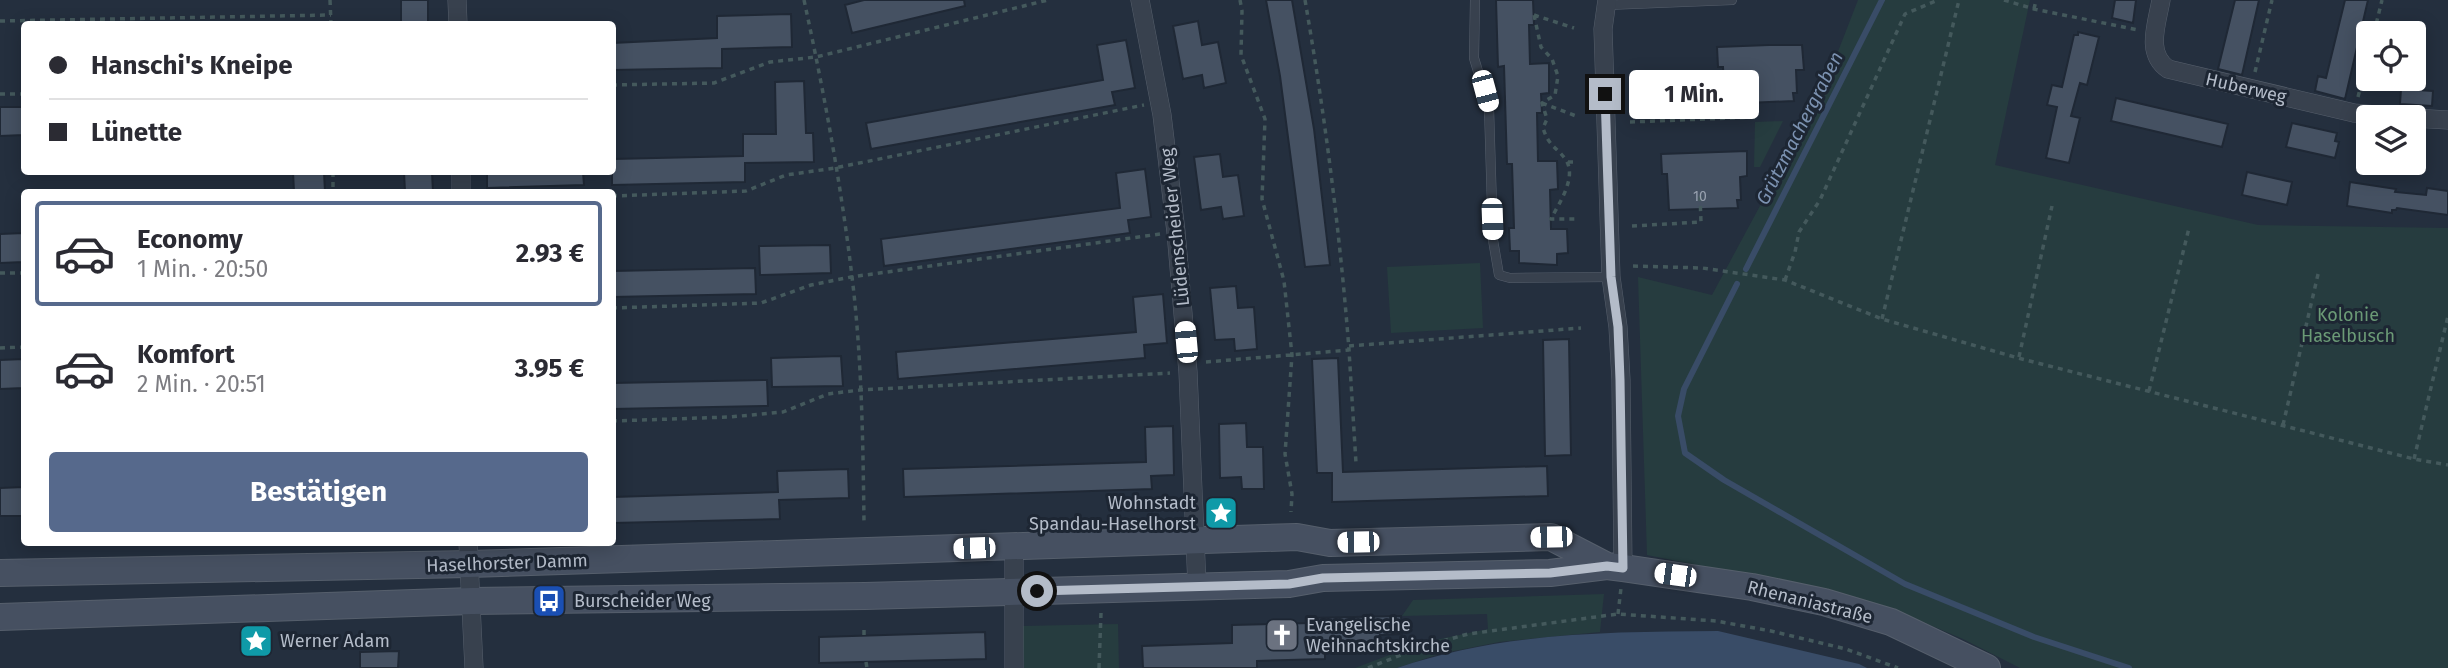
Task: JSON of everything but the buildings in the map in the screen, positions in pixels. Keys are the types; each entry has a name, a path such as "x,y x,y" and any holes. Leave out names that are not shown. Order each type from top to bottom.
{"street":[{"path":"457,0 458,21"},
{"name":"Lüdenscheider Weg","path":"1140,0 1160,102 1176,232 1188,368 1195,541"},
{"name":"Huberweg","path":"2161,0 2154,50 2160,64 2168,69 2356,113"},
{"path":"1607,3 1603,29 1611,277 1618,327 1615,567"},
{"path":"2426,119 2448,120"},
{"name":"Haselhorster Damm","path":"0,573 469,554 1014,547 1297,537 1330,543 1551,537 1615,567"},
{"path":"1195,541 1197,586"},
{"path":"1014,547 1014,668"},
{"path":"469,554 474,668"},
{"name":"Haselhorster Damm","path":"0,617 472,601 865,596 1289,584 1323,578 1550,573 1615,567"},
{"name":"Rhenaniastraße","path":"1615,567 1752,587 1824,602 1891,622 1987,668"}],"lane":[{"path":"1475,0 1474,58 1489,108 1493,240 1499,275 1510,278 1611,277"},
{"path":"1607,3 1732,0"}],"path":[{"path":"330,0 331,21"},
{"path":"804,0 835,168 851,277 860,390 864,523"},
{"path":"616,85 714,83 770,62 816,57 1048,0"},
{"path":"1240,0 1241,55 1265,119 1262,199 1284,281 1292,355 1285,454 1292,494 1291,512"},
{"path":"1305,0 1322,101 1349,348 1356,463"},
{"path":"1785,280 1799,232 1820,200 1905,14 1938,0"},
{"path":"1882,319 1959,0"},
{"path":"2004,0 2144,32"},
{"path":"2034,9 2036,0"},
{"path":"2253,80 2272,0"},
{"path":"2377,21 2382,0"},
{"path":"0,21 331,15"},
{"path":"1542,103 1555,95 1558,76 1552,59 1541,47 1534,15 1574,28"},
{"path":"249,16 249,21"},
{"path":"1630,122 1756,117 1756,89"},
{"path":"2356,103 2359,91"},
{"path":"0,94 21,94"},
{"path":"616,195 746,191 786,175 835,168 1160,102"},
{"path":"1542,103 1576,116"},
{"path":"1542,103 1547,119 1543,128 1548,143 1568,162 1577,163"},
{"path":"1568,162 1569,176 1565,193 1551,219 1578,219"},
{"path":"1632,226 1701,222 1700,195"},
{"path":"2018,358 2052,206"},
{"path":"2149,391 2189,228"},
{"path":"616,308 761,303 811,285 851,277 1176,232"},
{"path":"1633,266 1702,268 1785,280 1882,319 2018,358 2414,459 2448,465"},
{"path":"2283,425 2319,270"},
{"path":"0,273 21,273"},
{"path":"2414,459 2448,316"},
{"path":"616,421 730,417 783,412 828,394 860,390 1188,368 1349,348 1581,328"},
{"path":"0,348 21,347"},
{"path":"1099,668 1101,613"},
{"path":"1368,668 1420,647 1468,634 1618,614 1716,621 1771,631 1846,649 1898,668"},
{"path":"864,626 864,635"},
{"path":"866,662 867,668"}],"green space":[{"name":"Kolonie Haselbusch","path":"1858,0 2030,0 1995,165 2258,225 2448,228 2448,668 2020,668 1963,639 1904,614 1747,575 1647,555 1638,277 1712,295 1825,85"},
{"path":"1783,121 1760,167 1754,167 1755,122"},
{"path":"1480,263 1483,328 1391,333 1387,267"},
{"path":"1604,594 1600,632 1499,642 1439,654 1397,668 1355,668 1421,643 1488,629 1487,614 1402,616 1413,600"},
{"path":"1118,624 1119,668 1024,668 1022,626"}],"water":[{"path":"1718,631 1867,668 1397,668 1476,647 1556,636"}],"waterway":[{"name":"Grützmachergraben","path":"1746,269 1882,0"},
{"path":"1737,284 1684,389 1678,416 1685,453 1724,480 1905,584 2034,637 2129,668"}],"place":[{"name":"Wohnstadt Spandau-Haselhorst","path":"1221,513"},
{"name":"Burscheider Weg","path":"549,601"},
{"name":"Evangelische Weihnachtskirche","path":"1282,635"},
{"name":"Werner Adam","path":"256,641"}],"route":[{"path":"1037,591 1289,584 1323,578 1550,573 1607,566 1623,568 1618,327 1611,277 1605,94"}]}
